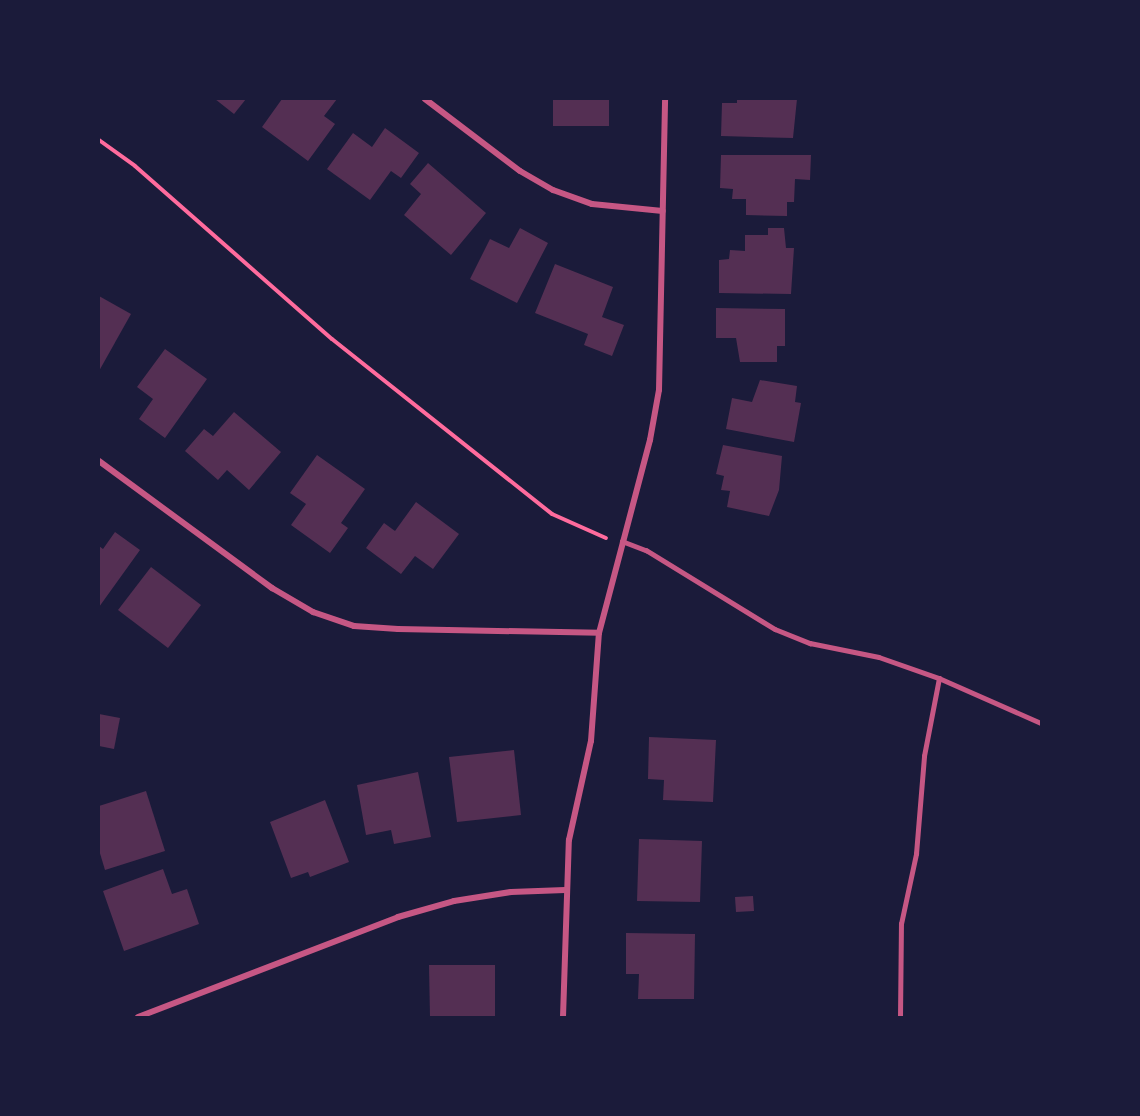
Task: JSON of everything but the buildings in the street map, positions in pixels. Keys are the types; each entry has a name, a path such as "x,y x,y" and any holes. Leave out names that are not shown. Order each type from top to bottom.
{"street":[{"path":"425,99 520,171 553,190 592,204 663,211"},
{"path":"563,1017 565,890 569,840 591,741 599,633 650,440 659,390 665,99"},
{"path":"99,461 272,588 313,612 354,626 599,633"},
{"path":"138,1017 398,916 454,901 511,891 565,890"}],"lane":[{"path":"622,541 646,550 775,629 810,643 879,657 939,678 1041,723"},
{"path":"900,1017 901,924 916,854 924,756 939,678"}],"path":[{"path":"99,140 153,181 332,339 552,514 597,537 622,541"}]}
